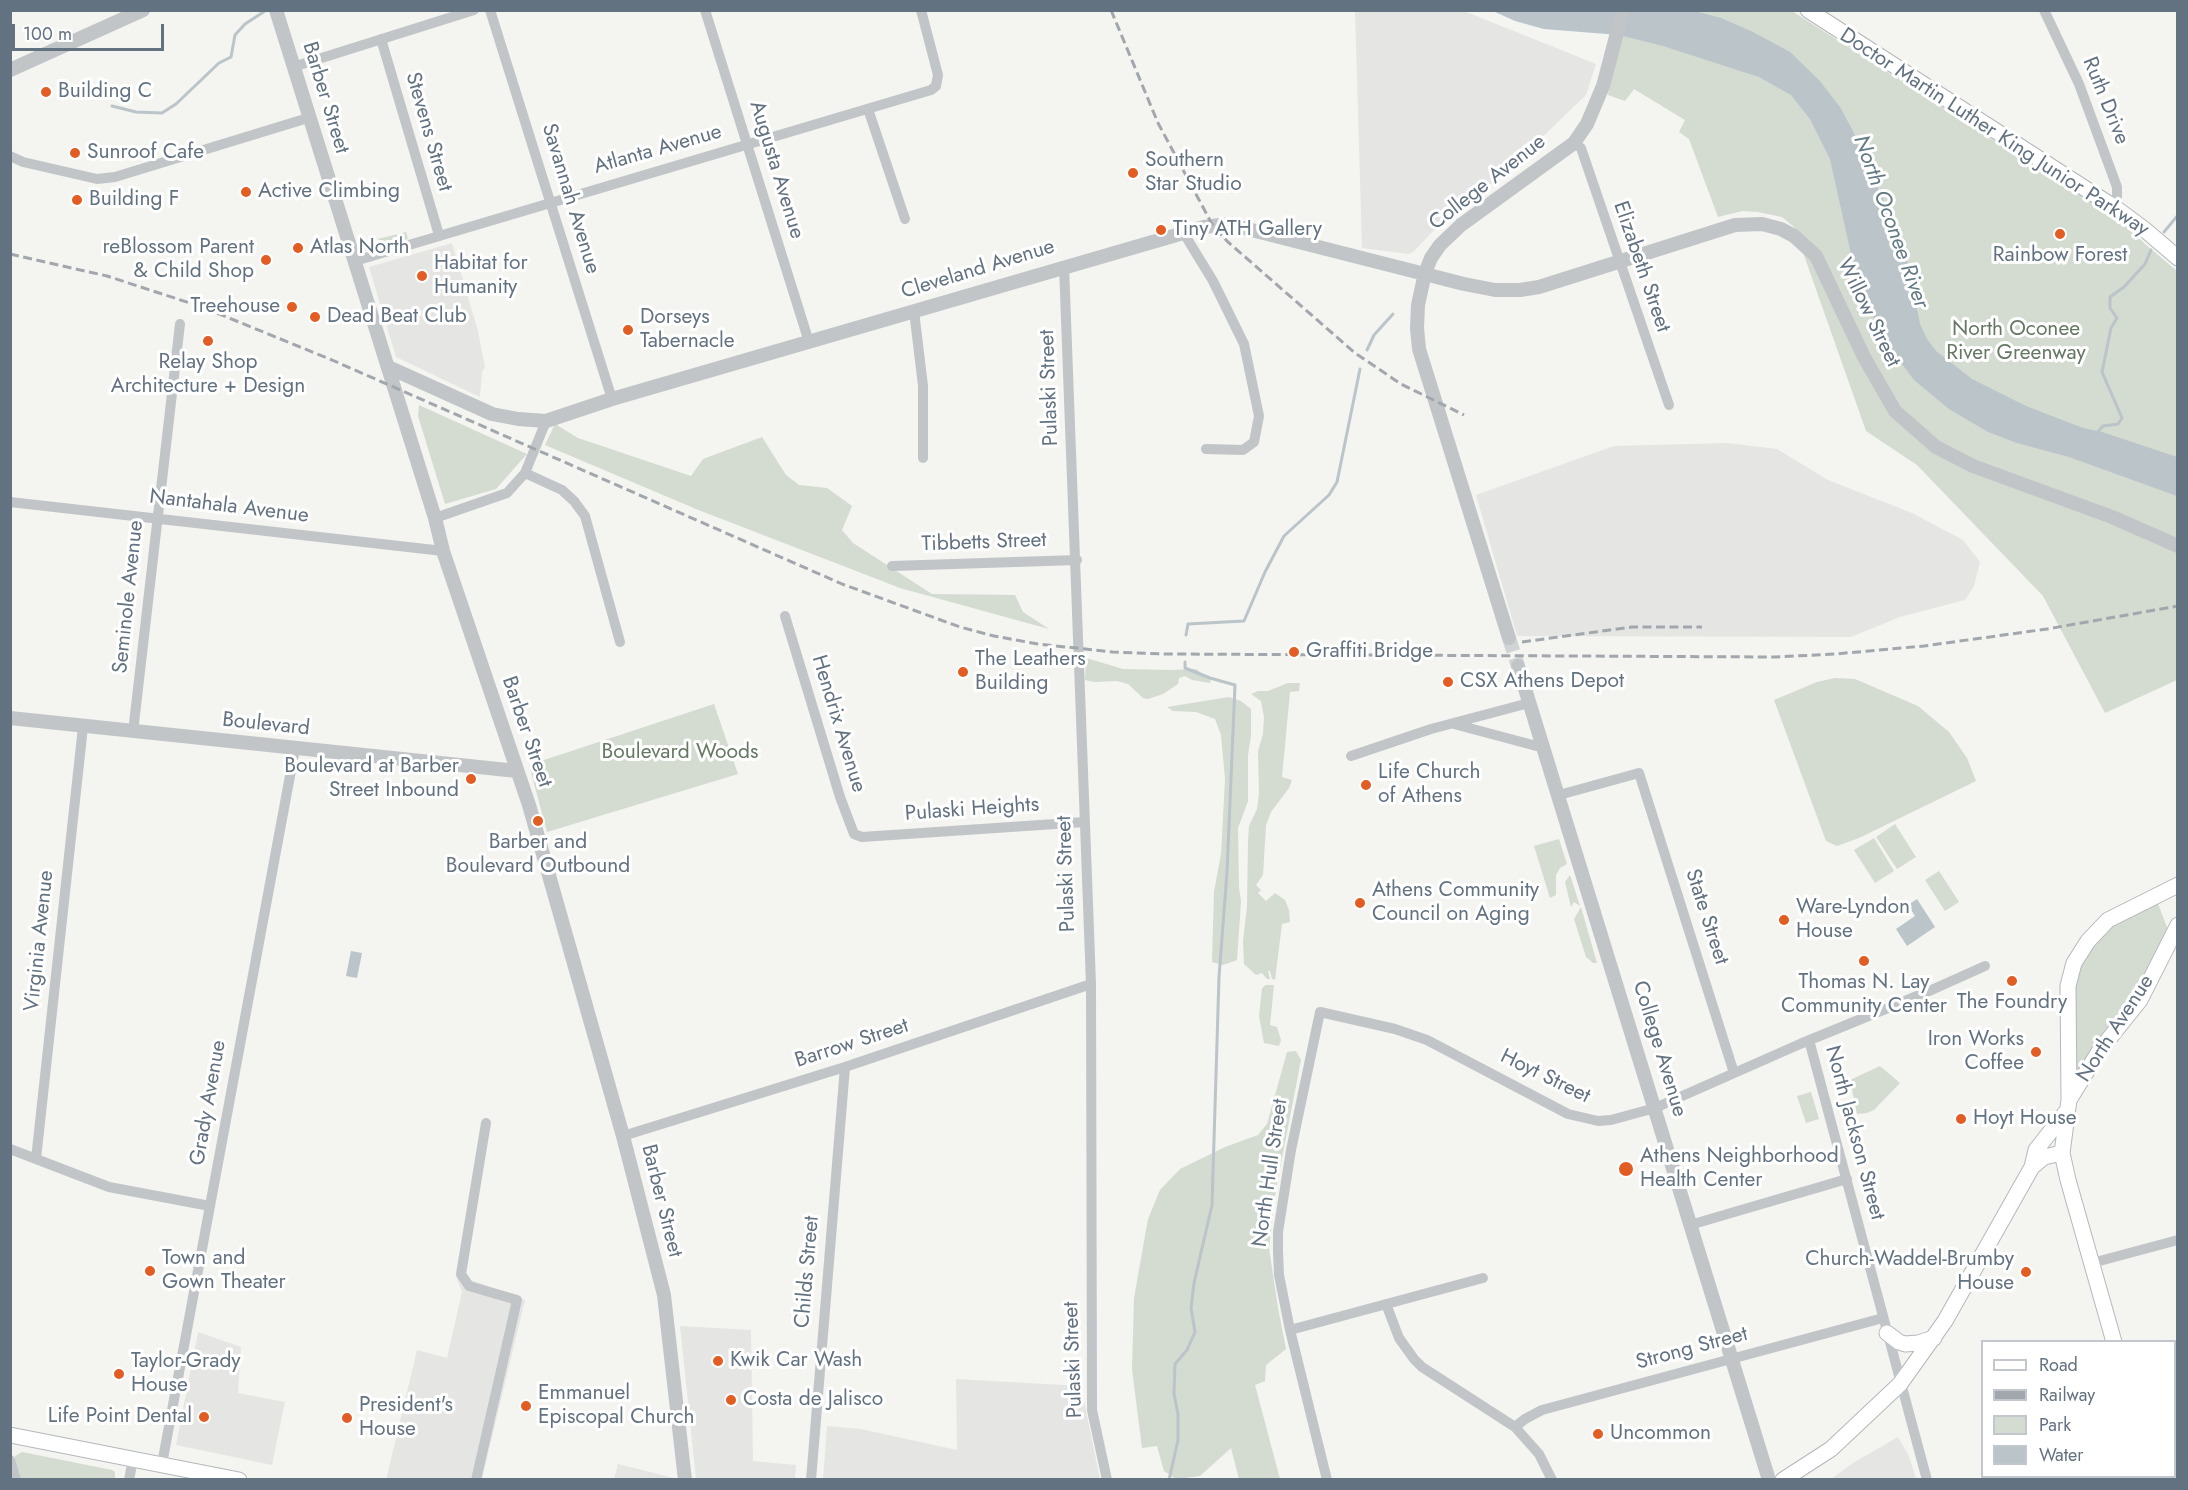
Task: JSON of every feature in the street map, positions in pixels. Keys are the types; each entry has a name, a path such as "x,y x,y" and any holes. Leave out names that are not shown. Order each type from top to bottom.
{"main road":[{"name":"Doctor Martin Luther King Junior Parkway","path":"1808,10 2117,209 2178,258"},
{"name":"North Avenue","path":"2114,1340 2062,1153 2067,1105 2068,986 2074,963 2088,941 2108,920 2178,885"},
{"name":"North Avenue","path":"2067,1105 2100,1050 2140,1000 2178,925"},
{"path":"1783,1479 1831,1449 1900,1384 1934,1338 1986,1251 2032,1167 2036,1150 2067,1105"},
{"path":"2032,1167 2044,1157 2062,1153"},
{"path":"1887,1333 1905,1344 1934,1338"},
{"path":"10,1435 239,1479"}],"street":[{"path":"10,70 142,10"},
{"name":"Barber Street","path":"276,10 435,518 443,551 531,814 623,1136 663,1295 685,1479"},
{"path":"293,67 474,10"},
{"name":"Savannah Avenue","path":"490,10 612,399"},
{"name":"Augusta Avenue","path":"705,10 809,342"},
{"name":"Atlanta Avenue","path":"355,261 931,90 936,86 938,75 921,10"},
{"name":"College Avenue","path":"1509,638 1419,349 1418,305 1425,273 1440,245 1461,225 1575,143 1594,110 1623,10"},
{"name":"Ruth Drive","path":"2044,10 2079,84 2114,177 2117,187 2117,209"},
{"name":"Stevens Street","path":"381,39 439,235"},
{"path":"868,109 905,219"},
{"path":"10,156 23,162 97,179 114,177 308,118"},
{"name":"Elizabeth Street","path":"1575,143 1581,148 1669,405"},
{"name":"Cleveland Avenue","path":"388,367 492,414 546,421 612,399 1204,227 1227,224 1425,273"},
{"name":"Willow Street","path":"1425,273 1495,290 1520,290 1539,287 1735,225 1762,224 1794,236 1816,256 1864,357 1895,411 1936,447 1973,466 2112,517 2178,546"},
{"path":"1183,232 1213,281 1244,344 1259,416 1254,442 1243,450 1206,449"},
{"name":"Pulaski Street","path":"1064,266 1077,560 1077,649 1091,984 1092,1410 1107,1479"},
{"path":"914,311 923,386 923,458"},
{"name":"Seminole Avenue","path":"133,732 180,324"},
{"path":"435,518 507,494 525,473 546,421"},
{"path":"525,473 562,490 585,516 620,642"},
{"name":"Nantahala Avenue","path":"10,502 443,551"},
{"name":"Tibbetts Street","path":"892,566 1077,560"},
{"name":"Hendrix Avenue","path":"785,616 846,816 854,834 862,837"},
{"name":"College Avenue","path":"1518,666 1769,1479"},
{"path":"1351,756 1452,723 1529,703"},
{"name":"Boulevard","path":"10,718 517,771"},
{"path":"1452,723 1544,748"},
{"name":"Virginia Avenue","path":"36,1159 83,727"},
{"name":"Grady Avenue","path":"162,1464 295,749"},
{"name":"State Street","path":"1559,795 1639,773 1734,1073"},
{"name":"Pulaski Heights","path":"862,837 1085,822"},
{"name":"Hoyt Street","path":"1320,1012 1395,1029 1427,1040 1508,1080 1568,1114 1598,1121 1611,1120 1655,1108 1985,966"},
{"name":"Barrow Street","path":"623,1136 845,1067 1091,984"},
{"name":"North Hull Street","path":"1320,1012 1291,1150 1278,1232 1279,1275 1290,1330 1327,1479"},
{"name":"North Jackson Street","path":"1809,1040 1927,1479"},
{"name":"Childs Street","path":"811,1479 845,1067"},
{"path":"476,1479 517,1300 469,1286 461,1274 486,1123"},
{"path":"10,1149 109,1187 210,1206"},
{"path":"1690,1224 1847,1179"},
{"path":"2092,1263 2178,1240"},
{"path":"1290,1330 1483,1278"},
{"path":"1386,1304 1399,1338 1422,1367 1515,1427 1539,1454 1552,1479"},
{"name":"Strong Street","path":"1515,1427 1542,1410 1883,1318"},
{"path":"129,1479 133,1459"},
{"path":"10,1460 16,1479"}],"shaded area":[{"path":"1355,11 1464,11 1596,64 1586,95 1482,192 1444,220 1413,252 1408,254 1362,248"},
{"path":"452,243 478,331 485,367 482,372 480,397 396,357 369,267"},
{"path":"1727,443 1777,449 1828,480 1912,513 1963,540 1980,562 1974,586 1965,600 1900,617 1851,637 1517,636 1476,495 1614,446"},
{"path":"455,1274 525,1300 482,1479 386,1480 417,1350 447,1358 462,1292"},
{"path":"680,1326 751,1330 753,1461 796,1465 795,1479 696,1479"},
{"path":"198,1332 241,1347 238,1393 285,1402 272,1465 176,1445"},
{"path":"956,1379 1081,1386 1100,1479 823,1479 827,1426 861,1429 957,1450"},
{"path":"1898,1437 1909,1456 1916,1479 1831,1479 1853,1463"},
{"path":"618,1464 678,1479 614,1479"}],"green space":[{"name":"North Oconee River Greenway","path":"1630,11 1792,11 2123,223 2177,271 2177,680 2105,713 2043,596 1917,465 1866,431 1794,227 1782,217 1758,212 1742,211 1718,217 1689,139 1679,132 1685,120 1634,89 1625,101 1608,95"},
{"path":"406,232 408,239 362,252 360,237 372,244 379,242 378,239"},
{"path":"419,405 527,454 496,489 445,504 418,416"},
{"path":"555,424 578,438 691,476 703,459 762,437 786,475 799,485 827,488 852,506 842,530 853,543 932,594 1015,595 1023,612 1049,629 900,588 696,509 545,445"},
{"path":"1086,658 1123,669 1196,669 1211,680 1210,683 1192,680 1185,676 1179,678 1178,684 1163,694 1148,699 1143,698 1128,684 1117,681 1085,680"},
{"path":"1835,678 1855,679 1918,706 1949,732 1967,758 1976,781 1859,838 1837,846 1826,841 1774,700 1817,682"},
{"path":"1288,683 1300,683 1299,691 1290,692 1282,777 1292,780 1289,788 1271,812 1266,825 1263,875 1256,885 1261,890 1258,893 1266,901 1275,893 1285,900 1289,910 1290,922 1282,924 1275,980 1272,979 1270,971 1268,971 1270,979 1267,979 1262,973 1256,975 1244,964 1243,941 1247,907 1249,826 1257,809 1258,751 1263,734 1264,717 1261,701 1251,694 1268,691"},
{"path":"1229,697 1241,701 1251,709 1251,736 1248,755 1248,801 1238,828 1241,901 1237,960 1223,965 1212,962 1214,892 1221,854 1225,779 1221,735 1215,719 1196,712 1173,711 1167,707"},
{"name":"Boulevard Woods","path":"714,704 738,774 547,832 529,765"},
{"path":"1895,824 1916,857 1897,869 1876,837"},
{"path":"1874,838 1894,871 1875,883 1854,850"},
{"path":"1559,839 1567,864 1560,868 1556,875 1556,895 1550,898 1534,846"},
{"path":"1939,871 1959,902 1945,911 1925,880"},
{"path":"1570,875 1580,906 1574,902 1571,907 1565,882"},
{"path":"2157,901 2168,930 2124,1014 2072,1079 2076,974 2105,928"},
{"path":"1581,907 1597,963 1593,963 1586,957 1574,919"},
{"path":"1266,985 1274,985 1270,1025 1277,1027 1281,1040 1279,1046 1264,1043 1259,1016 1262,988"},
{"path":"1296,1051 1301,1060 1276,1189 1269,1248 1286,1349 1266,1365 1265,1381 1255,1385 1280,1479 1239,1479 1231,1448 1200,1476 1176,1479 1164,1471 1157,1446 1142,1448 1132,1369 1134,1298 1148,1219 1160,1190 1180,1169 1225,1147 1258,1135 1267,1124 1287,1052"},
{"path":"1880,1066 1900,1083 1874,1110 1857,1114 1850,1080"},
{"path":"1811,1092 1819,1119 1806,1123 1797,1096"},
{"path":"22,1452 112,1470 115,1472 115,1479 20,1479 15,1456"}],"water":[{"name":"North Oconee River","path":"1493,11 1695,11 1721,18 1790,52 1819,80 1840,107 1854,133 1903,241 1920,324 1936,351 1972,379 2026,406 2083,428 2177,457 2177,496 2069,457 2017,443 1988,432 1949,409 1914,380 1896,356 1871,312 1853,263 1830,159 1810,119 1791,95 1759,77 1663,46 1619,35 1544,29 1515,21"},
{"path":"1917,899 1935,927 1907,946 1896,929 1915,916 1908,905"},
{"path":"351,951 362,953 357,978 346,976"}],"waterway":[{"path":"112,106 136,112 162,113 176,104 219,63 231,57 235,35 245,24 265,11"},
{"path":"2164,232 2178,215"},
{"path":"2096,434 2103,426 2118,424 2122,418 2102,372 2111,328 2117,318 2110,308 2110,297 2124,287 2145,264 2151,250"},
{"path":"1367,350 1374,335 1393,314"},
{"path":"1186,635 1188,624 1244,621 1265,572 1284,536 1329,495 1337,482 1360,369"},
{"path":"1169,1480 1178,1440 1178,1414 1174,1394 1175,1364 1187,1350 1195,1332 1191,1308 1194,1283 1212,1205 1219,977 1227,872 1235,685 1185,668 1185,662"}],"tunnel":[{"path":"1509,638 1518,666"}],"railway":[{"path":"1111,10 1158,123 1213,226 1228,242 1355,353 1401,384 1464,415"},
{"path":"10,254 107,276 202,307 332,360 842,584 960,627 1038,644 1113,652 1166,654 1775,657 1924,646 2047,629 2178,606"},
{"path":"1522,642 1632,627 1702,627"}],"place":[{"name":"Building C","path":"46,92"},
{"name":"Sunroof Cafe","path":"75,153"},
{"name":"Southern Star Studio","path":"1133,173"},
{"name":"Active Climbing","path":"246,192"},
{"name":"Building F","path":"77,200"},
{"name":"Tiny ATH Gallery","path":"1161,230"},
{"name":"Rainbow Forest","path":"2060,234"},
{"name":"Atlas North","path":"298,248"},
{"name":"reBlossom Parent & Child Shop","path":"266,260"},
{"name":"Habitat for Humanity","path":"422,276"},
{"name":"Treehouse","path":"292,307"},
{"name":"Dead Beat Club","path":"315,317"},
{"name":"Dorseys Tabernacle","path":"628,330"},
{"name":"Relay Shop Architecture + Design","path":"208,341"},
{"name":"Graffiti Bridge","path":"1294,652"},
{"name":"The Leathers Building","path":"963,672"},
{"name":"CSX Athens Depot","path":"1448,682"},
{"name":"Boulevard at Barber Street Inbound","path":"471,779"},
{"name":"Life Church of Athens","path":"1366,785"},
{"name":"Barber and Boulevard Outbound","path":"538,821"},
{"name":"Athens Community Council on Aging","path":"1360,903"},
{"name":"Ware-Lyndon House","path":"1784,920"},
{"name":"Thomas N. Lay Community Center","path":"1864,961"},
{"name":"The Foundry","path":"2012,981"},
{"name":"Iron Works Coffee","path":"2036,1052"},
{"name":"Hoyt House","path":"1961,1119"},
{"name":"Athens Neighborhood Health Center","path":"1626,1169"},
{"name":"Town and Gown Theater","path":"150,1271"},
{"name":"Church-Waddel-Brumby House","path":"2026,1272"},
{"name":"Kwik Car Wash","path":"718,1361"},
{"name":"Taylor-Grady House","path":"119,1374"},
{"name":"Costa de Jalisco","path":"731,1400"},
{"name":"Emmanuel Episcopal Church","path":"526,1406"},
{"name":"Life Point Dental","path":"204,1417"},
{"name":"President's House","path":"347,1418"},
{"name":"Uncommon","path":"1598,1434"}]}
